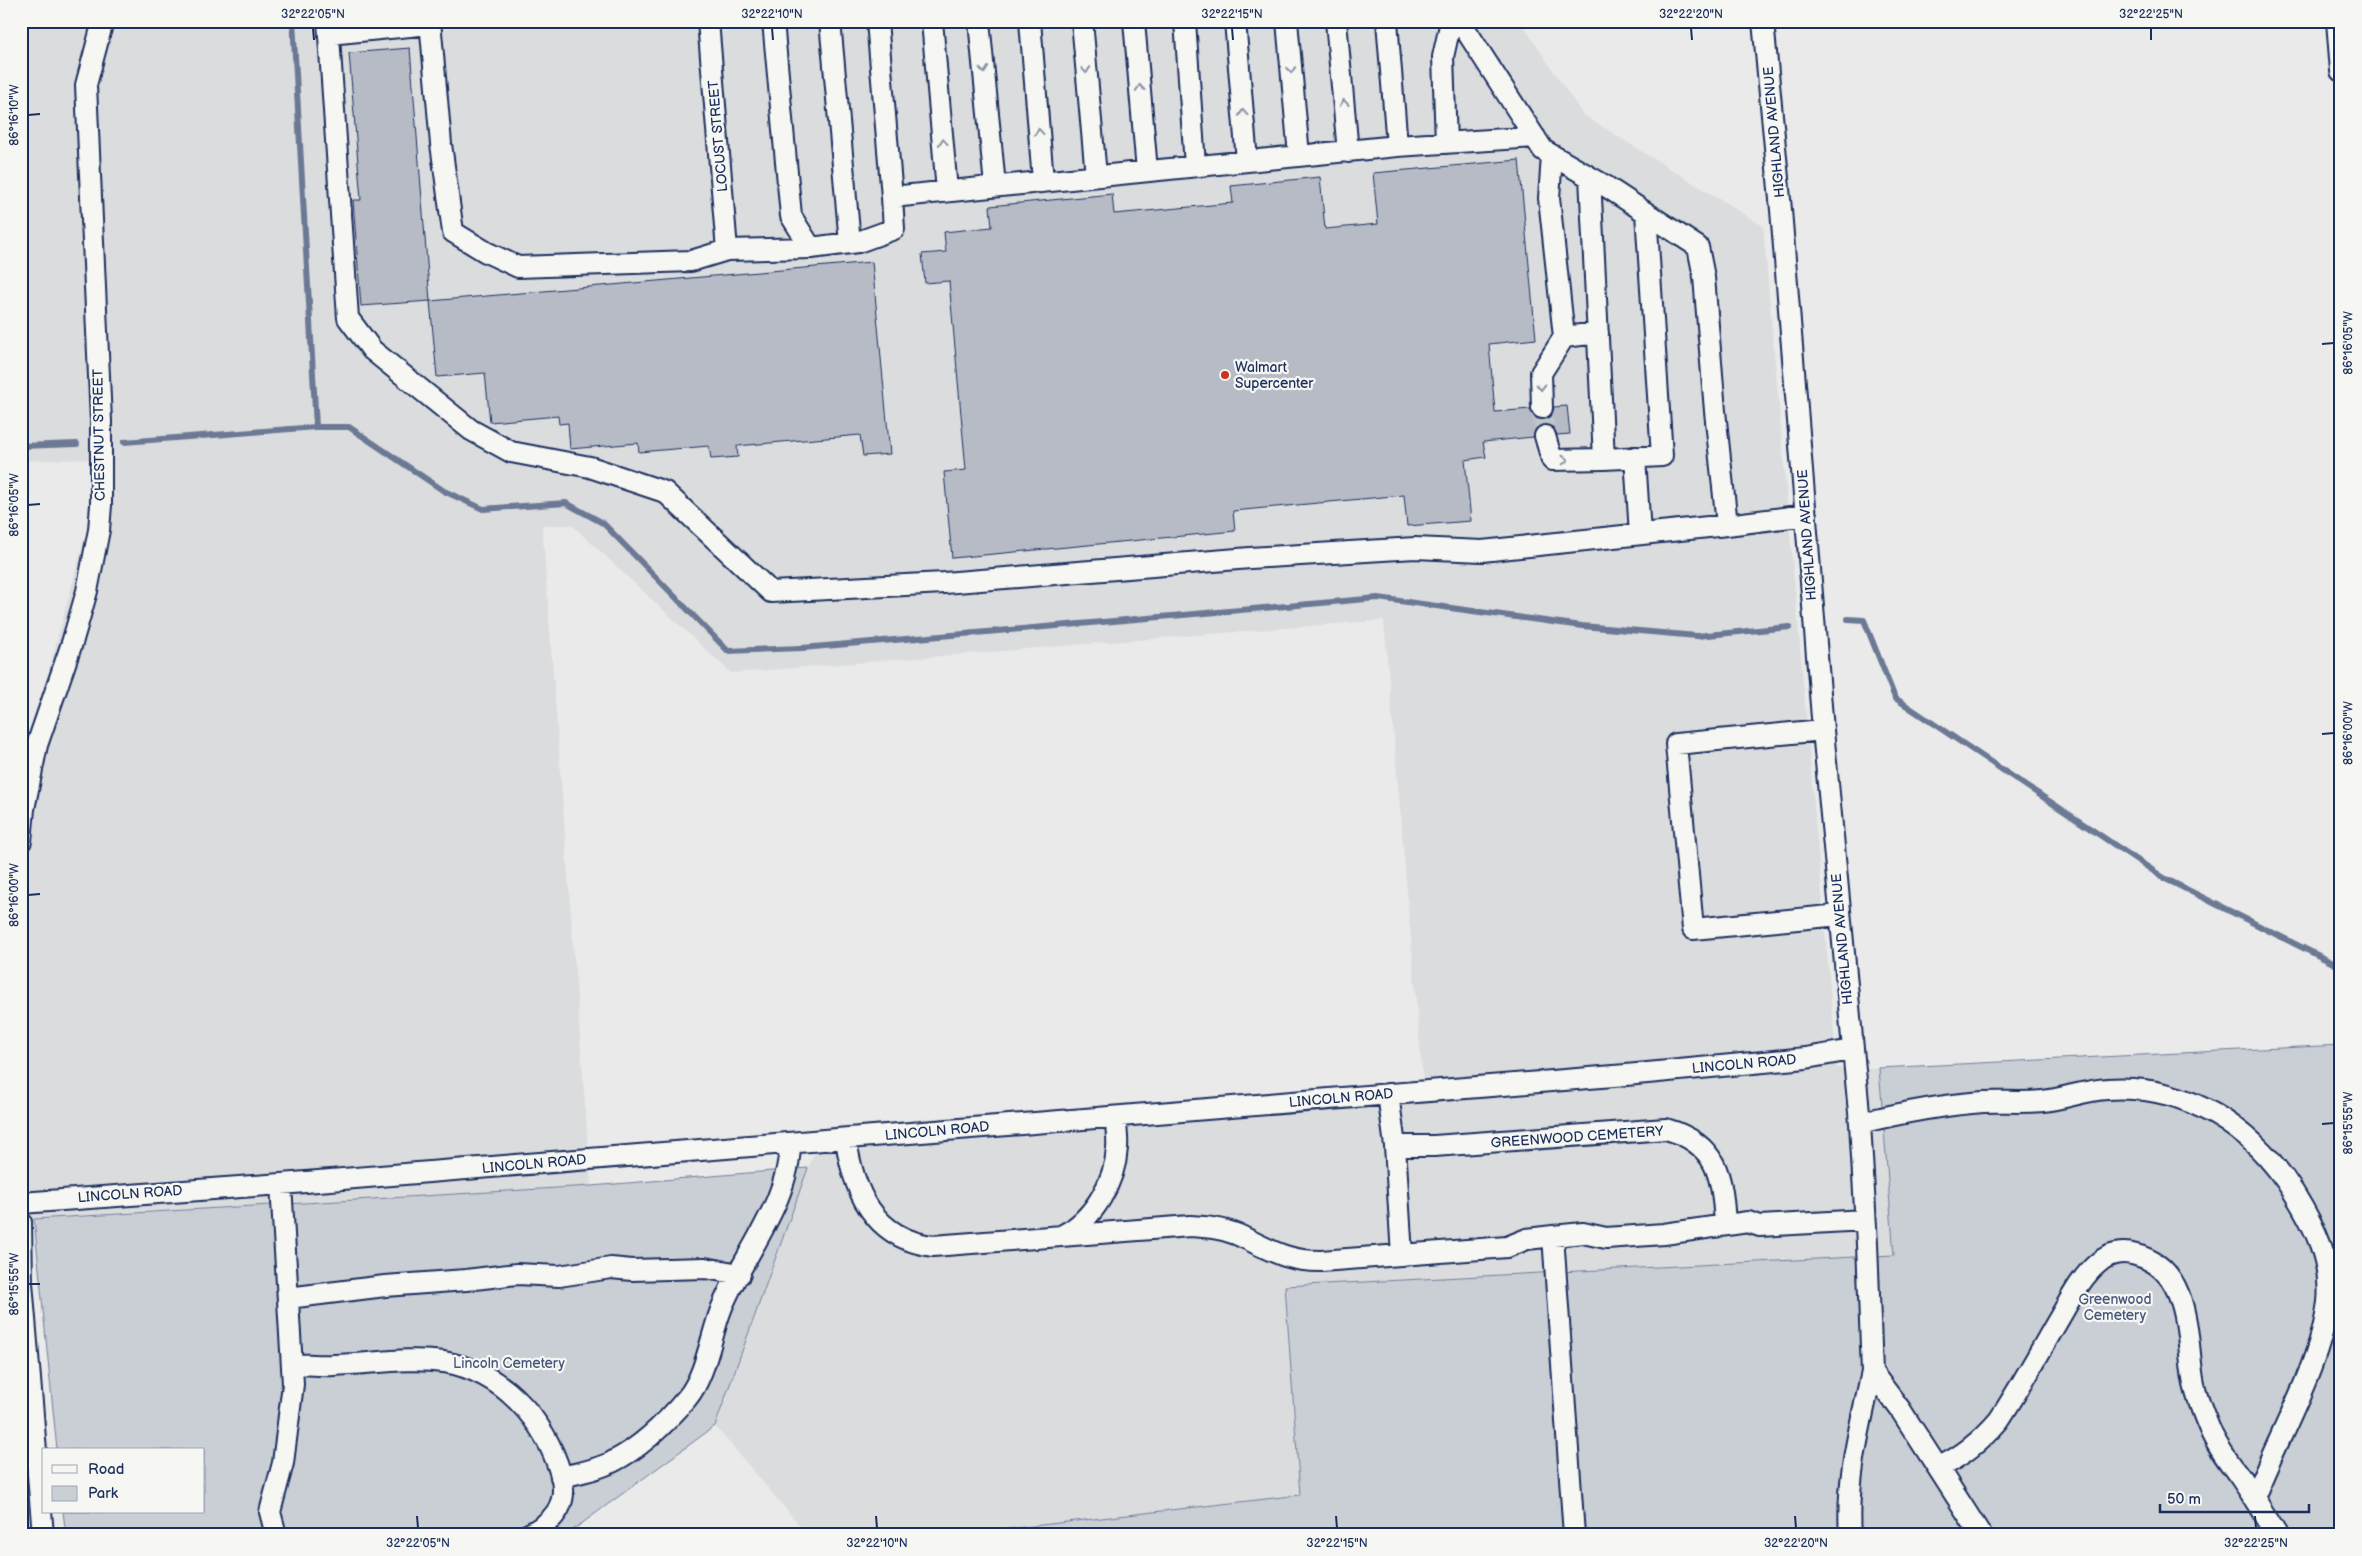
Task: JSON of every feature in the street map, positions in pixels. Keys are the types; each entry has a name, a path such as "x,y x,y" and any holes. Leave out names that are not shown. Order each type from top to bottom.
{"street":[{"name":"CHESTNUT STREET","path":"21,841 24,809 37,745 87,591 99,530 101,505 101,421 86,85 103,21"},
{"name":"LOCUST STREET","path":"708,21 727,250"},
{"path":"773,21 791,216 811,248"},
{"path":"830,21 850,243"},
{"path":"877,21 894,229 850,243 811,248 727,250 691,261 518,267 486,252 452,232 441,144 430,23 329,27 348,318 372,350 471,430 511,452 590,467 665,492 772,592 944,583 1250,558 1416,548 1482,551 1806,515"},
{"path":"932,21 947,191"},
{"path":"980,21 994,186"},
{"path":"1030,21 1044,181"},
{"path":"1082,21 1096,176"},
{"path":"1134,21 1147,171"},
{"path":"1185,21 1195,166"},
{"path":"1236,21 1246,161"},
{"path":"1287,21 1299,156"},
{"path":"1336,21 1348,152"},
{"path":"1387,21 1397,146"},
{"path":"1446,143 1443,57 1451,21"},
{"path":"1460,21 1544,150 1590,177 1698,247 1704,278 1727,525"},
{"name":"HIGHLAND AVENUE","path":"1763,21 1806,515 1815,641 1852,1050"},
{"path":"2337,21 2341,71"},
{"path":"892,197 1397,146 1535,137"},
{"path":"1542,408 1541,373 1564,337 1549,198 1552,156"},
{"path":"1590,177 1604,459"},
{"path":"1545,436 1552,460 1662,456 1646,213"},
{"path":"1564,337 1598,334"},
{"path":"1635,458 1640,534"},
{"path":"1823,730 1676,744 1692,929 1840,915"},
{"path":"1850,1535 1849,1502 1852,1461 1872,1372 1860,1123 1852,1050"},
{"name":"LINCOLN ROAD","path":"21,1203 65,1198 281,1184 1115,1117 1806,1058 1852,1050"},
{"path":"1860,1123 1900,1113 1948,1106 2042,1101 2104,1089 2128,1088 2164,1094 2198,1105 2229,1122 2252,1140 2291,1188 2313,1224 2323,1250 2328,1285 2325,1319 2314,1354 2254,1498"},
{"path":"1388,1094 1395,1146 1402,1255"},
{"path":"1061,1236 1077,1227 1091,1212 1109,1182 1118,1146 1115,1117"},
{"name":"GREENWOOD CEMETERY","path":"1395,1146 1434,1146 1666,1129 1684,1134 1709,1154 1717,1168 1725,1224"},
{"path":"846,1139 850,1165 864,1202 888,1228 909,1241 921,1244 952,1246 1190,1226 1210,1227 1235,1234 1276,1254 1306,1261 1507,1247 1527,1239 1584,1233 1606,1238 1664,1234 1748,1222 1760,1226 1865,1220"},
{"path":"562,1477 611,1463 628,1452 671,1416 689,1396 698,1380 723,1306 778,1196 789,1167 790,1144"},
{"path":"259,1535 270,1512 283,1463 290,1421 292,1364 281,1184"},
{"path":"21,1222 22,1283 43,1535"},
{"path":"1553,1236 1574,1535"},
{"path":"1939,1467 1959,1458 2000,1420 2072,1296 2090,1270 2100,1261 2113,1254 2127,1252 2147,1258 2160,1266 2170,1277 2181,1298 2186,1318 2194,1380 2204,1416 2219,1447 2277,1535"},
{"path":"288,1298 385,1286 517,1274 559,1276 611,1268 632,1270 705,1268 740,1274"},
{"path":"292,1364 333,1365 403,1360 446,1363 468,1369 494,1382 514,1396 530,1413 547,1440 562,1477 562,1498 553,1519 527,1535"},
{"path":"1872,1372 1900,1409 1939,1467 1981,1535"},
{"path":"270,1512 276,1535"}],"shaded area":[{"path":"21,21 1520,21 1583,115 1763,226 1837,1068 1879,1068 1894,1255 1285,1286 1300,1495 955,1535 808,1535 715,1426 808,1168 826,1127 1423,1080 1384,620 731,673 572,525 542,525 591,1186 21,1219 21,773 87,530 92,459 21,461"}],"green space":[{"name":"Greenwood Cemetery","path":"2341,1045 2341,1535 955,1535 1300,1495 1285,1286 1894,1255 1879,1068"},
{"name":"Lincoln Cemetery","path":"808,1168 715,1426 566,1535 66,1535 63,1514 205,1514 205,1448 57,1448 34,1219 591,1186"}],"building":[{"path":"410,48 430,301 361,306 353,200 361,200 349,53"},
{"name":"Walmart Supercenter","path":"1519,160 1536,339 1489,344 1495,412 1530,409 1536,418 1543,420 1552,414 1554,407 1567,406 1570,434 1557,435 1553,427 1542,425 1536,428 1533,437 1483,442 1486,457 1465,460 1471,521 1407,526 1404,495 1233,511 1235,531 952,558 944,472 966,470 949,281 925,283 922,254 946,252 944,232 992,227 990,206 1112,194 1114,214 1233,203 1231,186 1320,177 1325,229 1378,224 1373,173"},
{"path":"872,262 890,454 863,456 860,435 737,446 738,457 711,459 709,446 639,452 638,443 570,449 568,423 559,424 558,416 490,422 485,373 437,377 430,301"}],"waterway":[{"path":"293,21 316,427"},
{"path":"124,442 316,427 349,427 444,491 483,509 566,503 603,523 728,651 802,648 1378,598 1582,626 1697,636 1790,627"},
{"path":"21,446 77,444"},
{"path":"1848,619 1864,620 1895,698 2164,878 2341,967"}],"tunnel":[{"path":"1542,408 1545,436"}],"place":[{"name":"Walmart Supercenter","path":"1225,375"}]}
